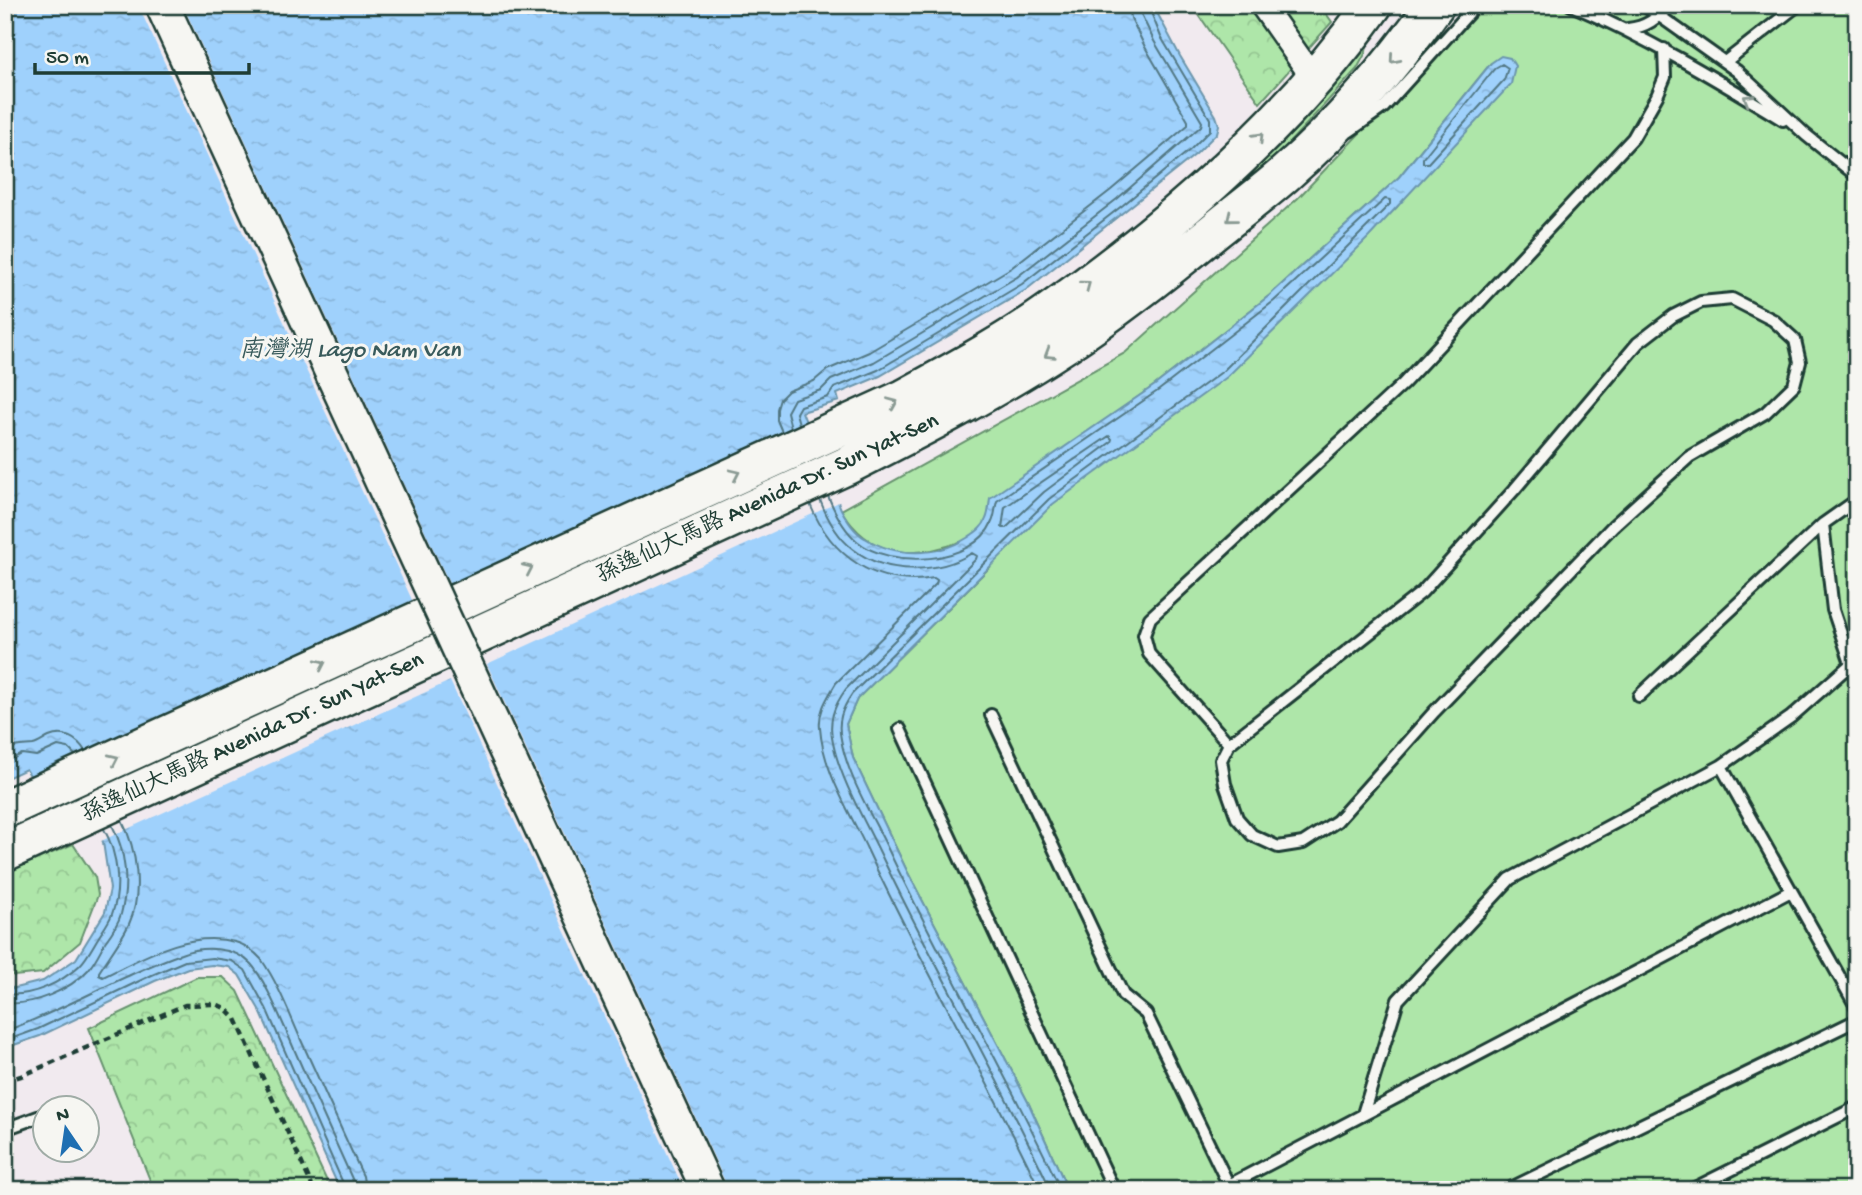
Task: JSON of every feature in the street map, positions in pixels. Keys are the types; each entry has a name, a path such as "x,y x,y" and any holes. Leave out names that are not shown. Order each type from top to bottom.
{"main road":[{"path":"162,5 708,1190"},
{"path":"1364,12 1379,23 1390,22 1402,18 1421,5"},
{"name":"孫逸仙大馬路 Avenida Dr. Sun Yat-Sen","path":"5,852 846,466 986,392 1065,344 1148,285 1287,172 1348,112 1435,5"},
{"name":"孫逸仙大馬路 Avenida Dr. Sun Yat-Sen","path":"5,809 905,398 978,358 1050,312 1172,220 1250,146 1314,79 1364,12"}],"street":[{"path":"1262,5 1314,79"}],"lane":[{"path":"1312,148 1357,128 1384,107 1476,5"},
{"path":"1571,5 1626,29 1699,68 1807,135"},
{"path":"1644,5 1725,62 1857,176"},
{"path":"1626,29 1645,26 1671,5"},
{"path":"1671,5 1678,30"},
{"path":"1725,62 1798,5"},
{"path":"1229,744 1149,654 1144,635 1150,618 1404,384 1633,138 1665,77 1664,49"},
{"path":"1732,299 1773,320 1795,340 1800,362 1794,385 1765,413 1689,457 1613,526 1434,712 1337,821 1303,843 1278,847 1252,835 1237,817 1225,784 1221,760 1229,744 1422,592 1514,490 1638,343 1672,316 1701,302 1732,299"},
{"path":"1639,696 1823,524 1857,500"},
{"path":"1823,524 1833,610 1857,681"},
{"path":"1363,1114 1398,1000 1510,879 1721,766 1791,717 1850,665"},
{"path":"991,715 1123,995 1146,1014 1230,1187 1363,1114 1791,891"},
{"path":"900,729 1114,1190"},
{"path":"1721,766 1857,1008"},
{"path":"1507,1190 1857,1020"},
{"path":"1691,1190 1857,1107"},
{"path":"5,1129 32,1119"}],"path":[{"path":"5,1081 33,1072 172,1009 201,1003 216,1004 225,1008 236,1019 314,1190"}],"green space":[{"path":"1192,5 1320,5 1332,22 1260,103"},
{"path":"1470,5 1857,5 1857,1190 1068,1190 1028,1102 907,871 853,758 846,724 857,699 990,567 960,542 942,548 908,552 878,546 852,526 841,510 1125,353 1298,198 1433,56","holes":["1491,63 1397,207 1276,328 990,500 1155,385 1270,295 1399,177"]},
{"path":"1367,42 1366,52 1357,69 1290,142 1232,197 1161,257 1087,313 1009,365 927,413 851,448 847,439 931,399 1006,357 1078,309 1164,245 1270,149 1360,45"},
{"path":"73,844 95,877 98,895 80,942 43,973 14,976 5,970 5,873"},
{"path":"197,977 223,977 238,991 331,1190 154,1190 89,1028"}],"water":[{"name":"南灣湖 Lago Nam Van","path":"5,5 1153,5 1216,116 1219,125 1217,133 1196,154 1026,290 880,376 837,394 839,401 802,412 841,509 851,525 861,535 889,549 916,552 943,549 967,538 983,525 990,498 1155,385 1270,295 1399,177 1491,63 1501,56 1510,58 1515,66 1511,84 1369,237 1227,377 1053,504 857,699 846,724 853,758 907,871 1028,1102 1068,1190 340,1190 260,1011 239,975 229,967 212,965 188,968 40,1036 5,1048 5,987 15,988 43,981 76,959 105,912 110,889 103,842 60,761 31,777 26,769 5,779"}],"pier":[{"path":"138,5 183,5 450,585 809,421 841,501 487,664 729,1190 684,1190 450,681 99,842 59,766 413,602"}]}
